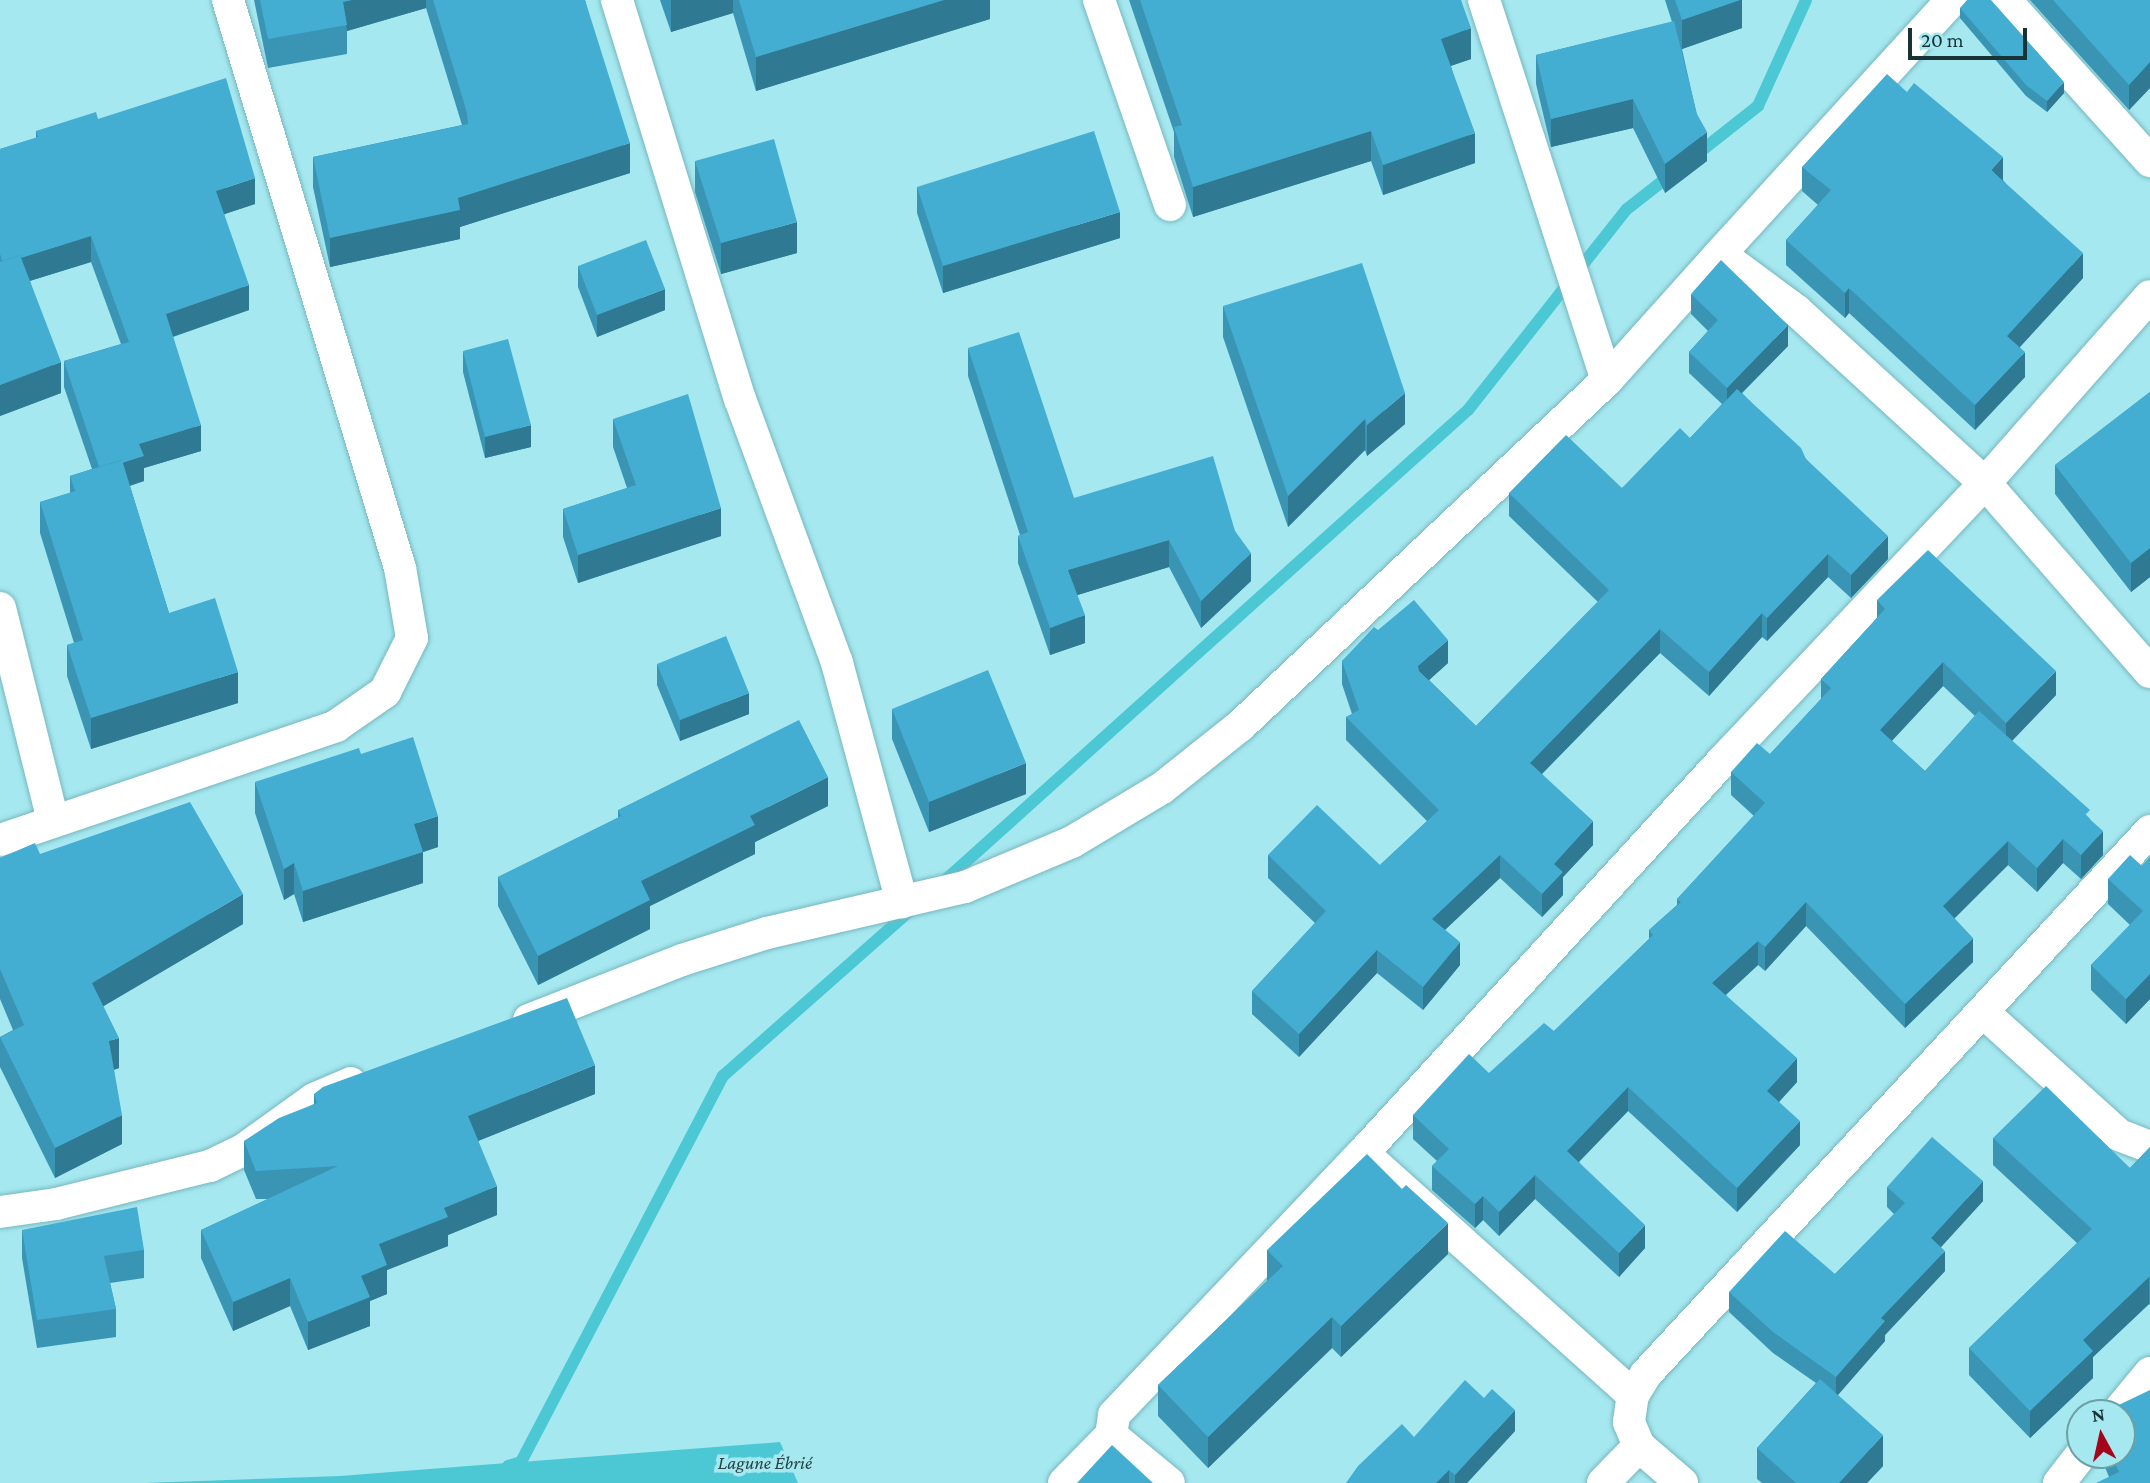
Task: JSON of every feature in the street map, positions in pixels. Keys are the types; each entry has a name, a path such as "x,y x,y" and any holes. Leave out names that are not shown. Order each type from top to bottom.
{"street":[{"path":"0,840 336,726 384,692 412,638 400,568 229,0"},
{"path":"617,0 740,399 837,663 902,902"},
{"path":"1099,0 1170,205"},
{"path":"1484,0 1607,380"},
{"path":"499,1030 706,952 965,887 1072,842 1163,788 1240,726 1607,380 1952,0"},
{"path":"2005,0 2150,161"},
{"path":"1720,254 1797,311 1985,483 2150,672"},
{"path":"1064,1483 1111,1435 1114,1415 1363,1153 1726,757 1985,483 2150,296"},
{"path":"0,608 53,821"},
{"path":"1682,1483 1639,1446 1629,1422 1633,1395 1646,1374 2150,831"},
{"path":"1983,1012 2119,1135 2150,1147"},
{"path":"0,1212 56,1204 210,1166 243,1150 314,1099 376,1074"},
{"path":"1363,1153 1633,1395"},
{"path":"2129,1399 2150,1373"},
{"path":"1111,1435 1169,1483"},
{"path":"1603,1483 1639,1446"},
{"path":"2059,1483 2070,1469"}],"water":[{"name":"Lagune Ébrié","path":"780,1442 798,1483 143,1483 340,1476"}],"building":[{"path":"260,0 352,0 343,2 347,25 268,39"},
{"path":"433,0 585,0 630,143 458,198 460,210 330,238 313,157 468,124"},
{"path":"739,0 944,0 756,57"},
{"path":"1140,0 1461,0 1471,28 1441,39 1475,133 1383,165 1371,131 1193,187 1174,127 1182,125"},
{"path":"1675,0 1740,0 1682,20"},
{"path":"1967,0 1991,0 2064,82 2047,101 2026,85 1960,8"},
{"path":"2053,0 2150,0 2150,62 2129,85"},
{"path":"1674,21 1697,114 1707,132 1665,164 1633,99 1551,119 1536,55"},
{"path":"1887,74 1907,92 1914,83 2003,157 1991,170 2083,253 2007,336 2025,352 1975,405 1849,288 1845,293 1786,240 1831,190 1802,167"},
{"path":"226,78 255,178 216,191 249,285 166,314 201,425 139,444 144,456 99,467 64,361 129,342 91,236 21,258 20,255 2,261 0,149 38,137 36,131 96,112 98,119"},
{"path":"1094,131 1120,212 943,266 917,187"},
{"path":"774,139 797,222 721,243 695,161"},
{"path":"646,240 665,289 597,315 578,266"},
{"path":"20,255 61,362 0,385 0,262"},
{"path":"1721,260 1788,325 1727,388 1689,352 1718,320 1691,294"},
{"path":"1362,263 1405,393 1367,425 1365,419 1288,496 1223,306"},
{"path":"1019,332 1074,498 1213,456 1235,531 1251,553 1201,601 1169,540 1068,570 1085,615 1050,628 1018,536 1028,532 968,348"},
{"path":"508,339 531,425 485,437 463,351"},
{"path":"1737,389 1801,448 1806,459 1888,536 1851,575 1828,554 1767,618 1762,613 1709,672 1660,629 1530,763 1593,821 1554,864 1563,872 1542,894 1500,855 1432,919 1460,942 1423,987 1377,950 1299,1034 1252,991 1326,911 1268,855 1317,805 1380,865 1439,810 1346,717 1359,710 1342,661 1374,627 1378,630 1414,600 1448,640 1418,666 1419,671 1476,726 1609,590 1509,493 1566,435 1622,488 1680,428 1690,438"},
{"path":"2150,392 2150,548 2131,563 2055,465"},
{"path":"688,394 721,508 578,555 563,509 636,485 613,419"},
{"path":"122,460 169,613 215,598 238,672 91,718 67,645 83,640 40,502 75,491 70,476"},
{"path":"1928,550 2056,671 2006,723 1943,662 1880,730 1925,771 1979,711 2090,810 2085,815 2103,831 2081,855 2063,839 2037,868 2008,841 1943,906 1973,938 1905,1004 1806,902 1765,947 1758,941 1712,983 1797,1058 1767,1091 1800,1121 1737,1188 1628,1087 1567,1151 1645,1225 1619,1253 1535,1175 1499,1212 1483,1196 1475,1204 1432,1166 1449,1149 1413,1115 1469,1054 1489,1073 1544,1023 1554,1031 1653,935 1649,930 1681,902 1677,899 1765,803 1731,772 1757,743 1770,754 1831,688 1821,679 1885,609 1877,600"},
{"path":"726,636 749,693 680,720 657,664"},
{"path":"988,670 1026,763 929,802 892,709"},
{"path":"799,720 828,777 750,816 755,825 641,881 650,900 538,956 498,877 621,816 618,810"},
{"path":"413,737 438,816 414,824 423,852 303,891 294,863 284,869 255,782 359,748 361,754"},
{"path":"190,802 243,894 92,983 119,1038 109,1041 122,1115 55,1148 0,1037 24,1025 0,969 0,858 35,843 40,854"},
{"path":"2130,855 2142,866 2150,857 2150,974 2126,999 2091,965 2143,911 2108,879"},
{"path":"567,998 595,1065 468,1116 497,1186 444,1208 448,1217 379,1244 387,1265 361,1276 370,1297 308,1322 290,1278 233,1302 201,1230 338,1166 256,1171 244,1141 279,1118 317,1103 314,1094 323,1087"},
{"path":"2046,1086 2130,1168 2150,1147 2150,1278 2083,1340 2093,1351 2030,1411 1969,1348 2092,1229 1993,1138"},
{"path":"1932,1137 1983,1181 1931,1238 1945,1251 1881,1318 1885,1321 1836,1377 1773,1332 1729,1292 1785,1231 1835,1274 1905,1203 1887,1187"},
{"path":"1367,1154 1402,1189 1406,1185 1448,1223 1341,1326 1332,1317 1208,1437 1158,1385 1283,1266 1267,1250"},
{"path":"137,1207 144,1250 104,1256 116,1309 37,1320 22,1230"},
{"path":"1820,1379 1883,1435 1839,1483 1796,1483 1757,1448"},
{"path":"1465,1380 1484,1398 1492,1389 1515,1410 1455,1475 1449,1470 1436,1483 1346,1483 1358,1466 1402,1424 1414,1437"},
{"path":"2150,1390 2150,1483 2096,1483 2119,1472 2118,1469 2136,1469 2136,1399 2131,1399"},
{"path":"1112,1445 1153,1483 1077,1483"}],"waterway":[{"path":"1696,155 1758,106 1806,0"},
{"path":"940,885 1468,410 1627,209 1673,173"},
{"path":"508,1466 521,1462 723,1076 913,908"}]}
